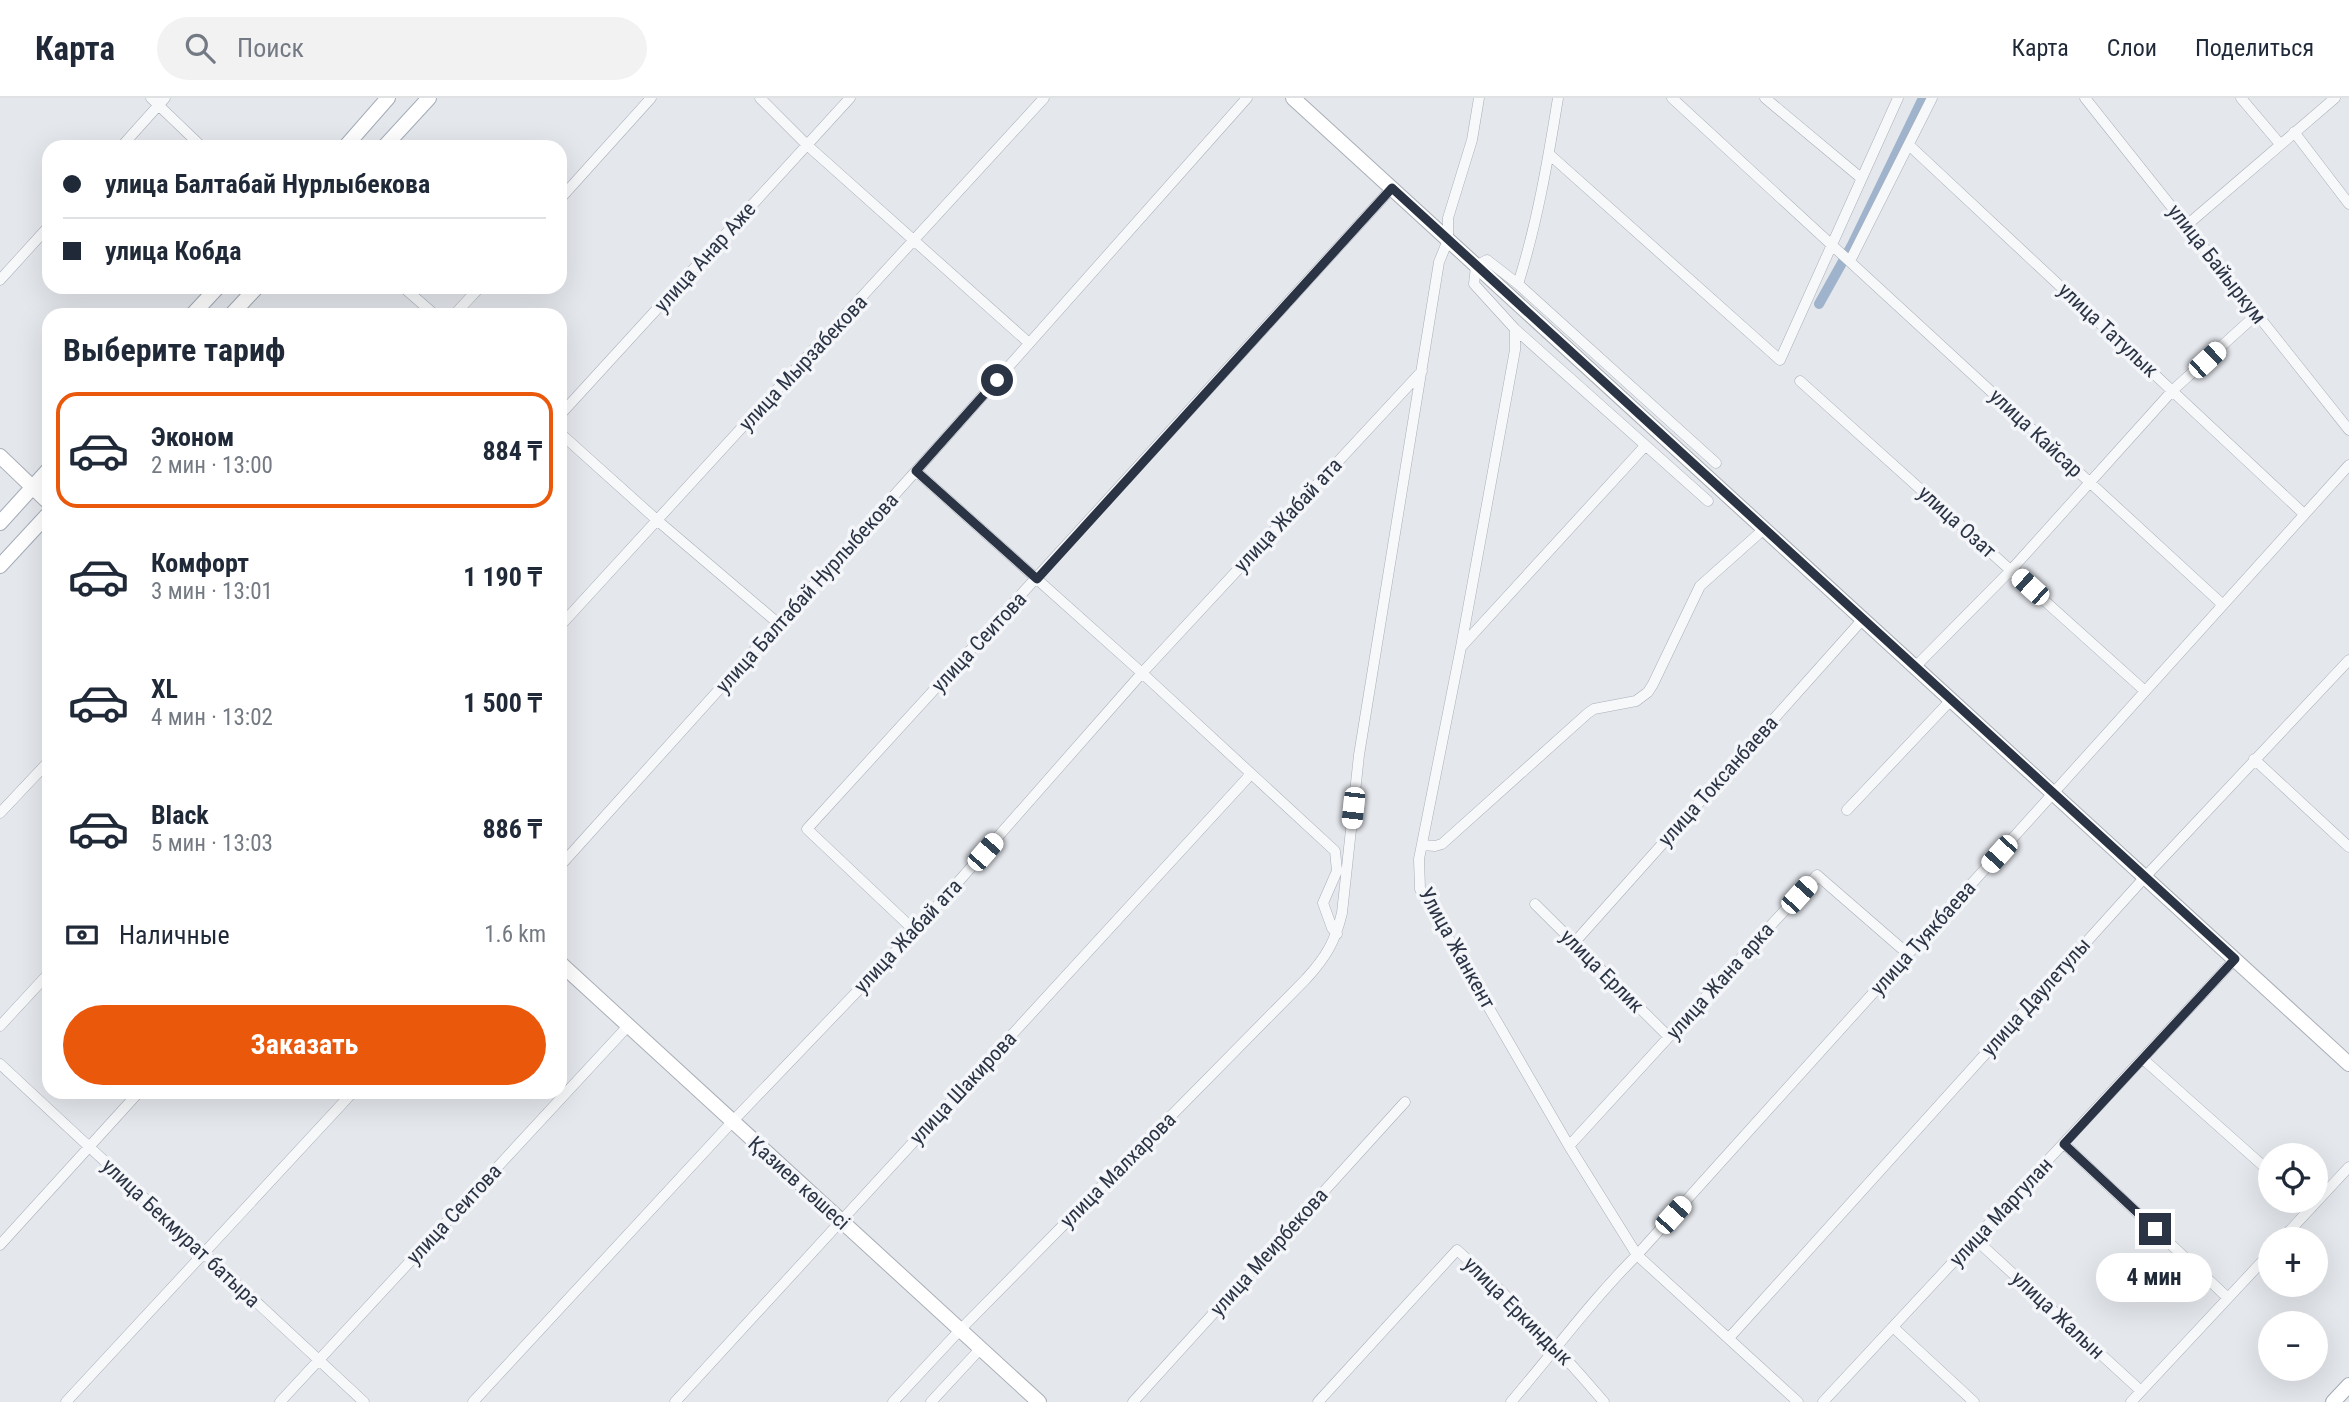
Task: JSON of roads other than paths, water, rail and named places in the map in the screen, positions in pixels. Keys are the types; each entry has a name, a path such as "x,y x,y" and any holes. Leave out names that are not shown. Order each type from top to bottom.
{"main road":[{"path":"351,140 388,98"},
{"path":"390,140 429,98"},
{"path":"1293,98 2349,1064"},
{"path":"198,308 212,294"},
{"path":"238,308 250,294"},
{"path":"0,456 42,497"},
{"path":"0,523 42,477"},
{"path":"0,566 42,521"},
{"name":"Қазиев көшесі","path":"567,969 1039,1402"},
{"path":"2333,1402 2349,1385"}],"street":[{"path":"567,191 652,98"},
{"path":"760,98 807,145 1029,343"},
{"name":"улица Анар Аже","path":"567,407 850,98"},
{"name":"улица Мырзабекова","path":"567,618 1044,98"},
{"name":"улица Балтабай Нурлыбекова","path":"567,858 1247,98"},
{"name":"улица Малхарова","path":"893,1402 960,1330 1325,959 1337,934 1342,913 1359,755 1439,262 1448,240 1448,218 1472,140 1479,98"},
{"path":"1518,284 1527,256 1549,154 1558,98"},
{"path":"1672,98 1833,246"},
{"path":"1765,98 1861,178"},
{"path":"1549,154 1780,360 1898,98"},
{"path":"1850,261 1933,98"},
{"name":"улица Байыркум","path":"2085,98 2349,430"},
{"path":"2241,98 2280,144"},
{"path":"2187,225 2335,98"},
{"path":"127,140 158,100 195,140"},
{"path":"2294,132 2349,204"},
{"name":"улица Татулык","path":"1910,146 2304,514"},
{"name":"улица Сеитова","path":"915,931 807,829 1392,188"},
{"path":"0,280 42,234"},
{"name":"улица Кайсар","path":"1833,246 2222,604"},
{"path":"1708,501 1515,329 1474,284 1476,265 1487,260 1518,284 1716,463"},
{"path":"411,294 427,308"},
{"path":"460,308 474,294"},
{"path":"1915,667 2011,570 2173,390 2258,314"},
{"name":"Улица Жанкент","path":"1515,329 1515,351 1422,845 1418,875 1420,889 1569,1146 1637,1255 1798,1402"},
{"name":"улица Жабай ата","path":"473,1402 732,1122 915,931 1142,673 1422,371"},
{"name":"улица Озат","path":"1800,381 2145,691"},
{"path":"567,439 657,521 779,624"},
{"path":"1461,647 1645,446"},
{"name":"улица Туякбаева","path":"1511,1402 1558,1348 1605,1287 1637,1255 2349,465"},
{"path":"916,471 1142,673 1335,851 1336,871 1324,903 1332,928 1337,934"},
{"path":"1422,845 1442,844 1587,713 1642,698 1653,684 1700,586 1764,529"},
{"name":"улица Токсанбаева","path":"1574,943 1863,619"},
{"name":"улица Даулетулы","path":"1729,1339 2145,877 2349,660"},
{"path":"1847,810 1951,700"},
{"path":"2254,759 2349,847"},
{"path":"0,813 42,768"},
{"name":"улица Шакирова","path":"675,1402 1251,774"},
{"name":"улица Жана арка","path":"1569,1146 1817,874 1908,954"},
{"name":"улица Ерлик","path":"1535,904 1669,1037"},
{"name":"улица Маргулан","path":"1823,1402 2235,959"},
{"path":"0,1026 42,981"},
{"name":"улица Сеитова","path":"567,1092 628,1026"},
{"path":"2143,1059 2258,1161"},
{"name":"улица Бекмурат батыра","path":"0,1063 364,1402"},
{"path":"0,1245 133,1099"},
{"path":"66,1402 347,1099"},
{"name":"улица Сеитова","path":"280,1402 560,1099"},
{"name":"улица Меирбекова","path":"1133,1402 1405,1102"},
{"path":"2064,1144 2228,1298"},
{"path":"2328,1190 2349,1167"},
{"path":"2293,1227 2306,1213"},
{"name":"улица Жалын","path":"1975,1239 2141,1391"},
{"name":"улица Еркиндык","path":"1318,1402 1457,1250 1495,1283 1558,1348 1604,1402"},
{"path":"2131,1402 2258,1265"},
{"path":"1893,1327 1974,1402"},
{"path":"930,1402 981,1348"}],"waterway":[{"path":"1819,304 1852,245 1923,98"}]}
